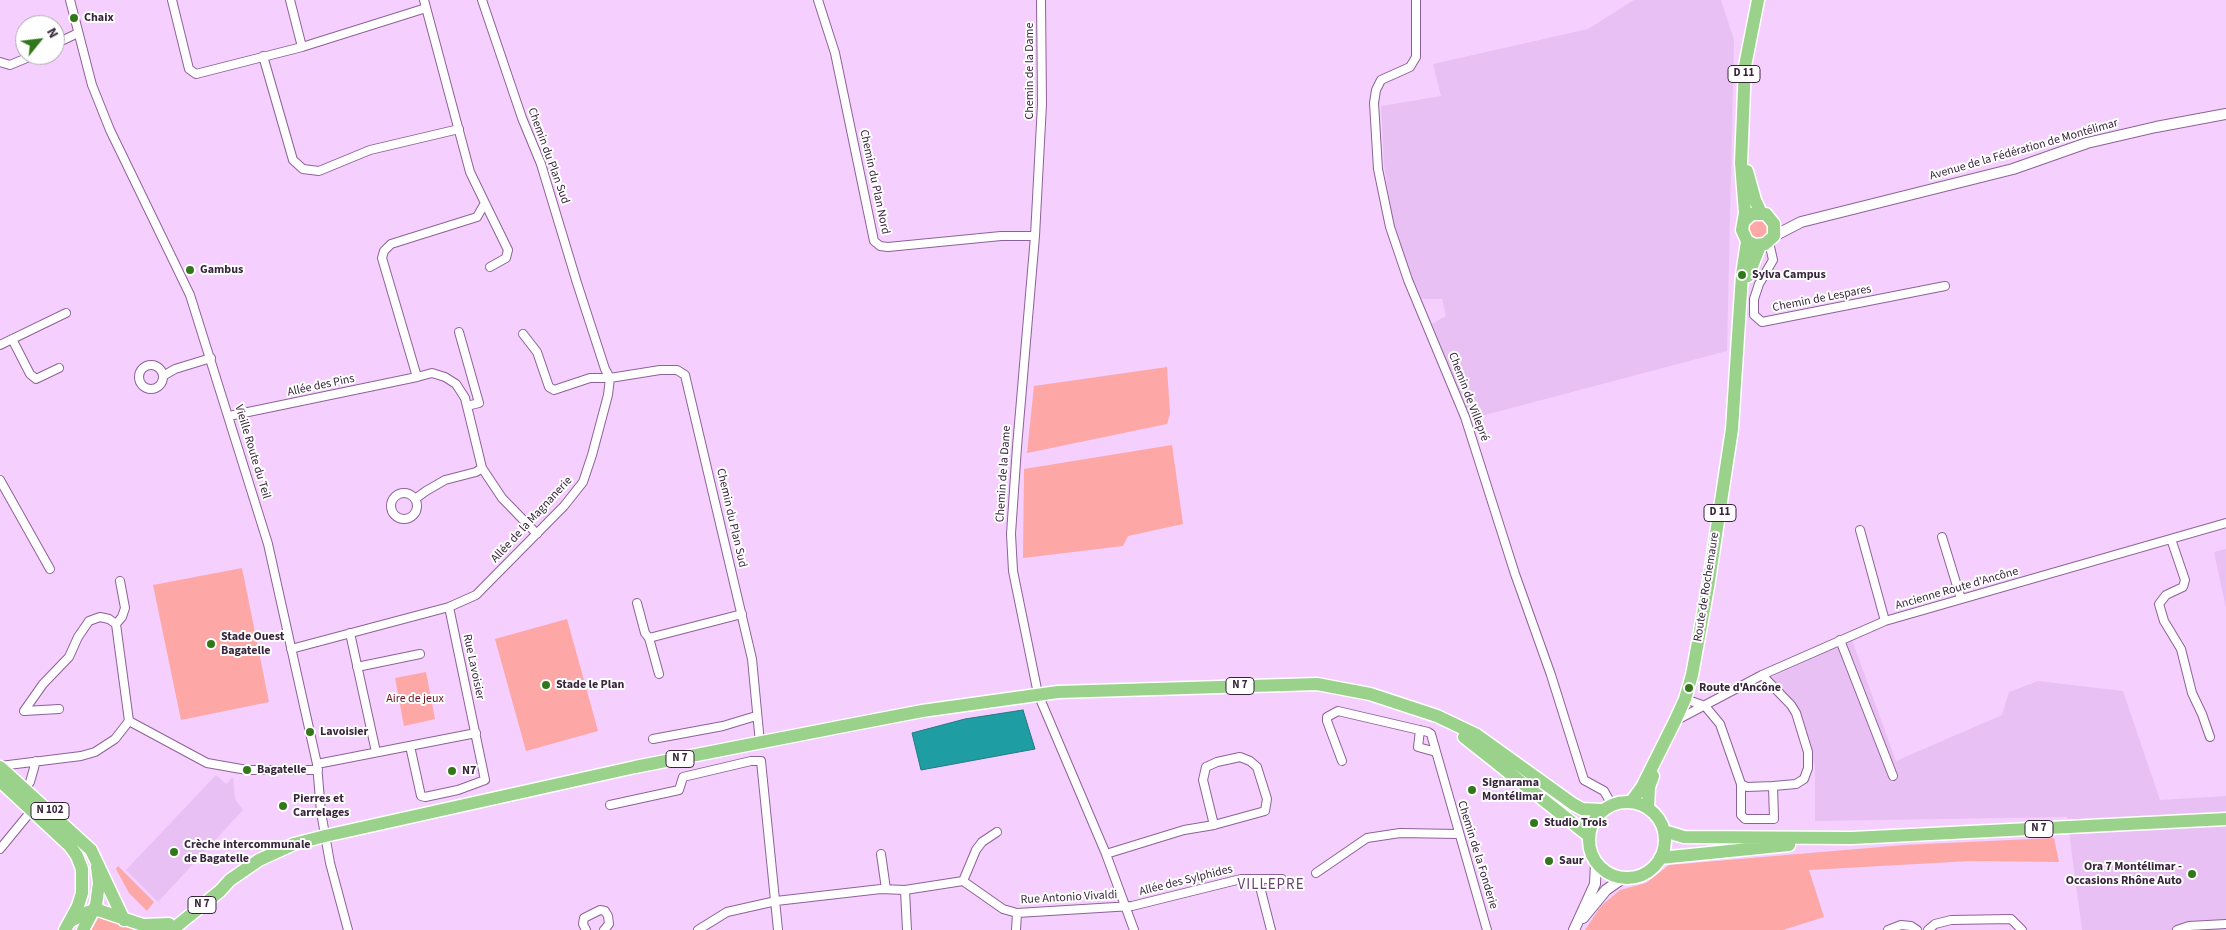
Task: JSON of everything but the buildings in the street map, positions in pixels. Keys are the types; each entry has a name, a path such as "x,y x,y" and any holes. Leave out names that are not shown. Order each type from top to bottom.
{"main road":[{"name":"D 11","path":"1744,221 1742,149 1745,66 1758,0"},
{"name":"D 11","path":"1742,149 1755,200 1761,213"},
{"path":"1761,213 1773,220 1775,228 1768,241 1747,241 1742,230 1744,221 1752,214 1761,213"},
{"name":"Route de Rochemaure","path":"1631,802 1642,787 1686,699 1703,620 1732,430 1740,300 1747,241"},
{"name":"Route de Rochemaure","path":"1740,300 1768,241"},
{"name":"N 7","path":"168,928 216,885 230,880 259,860 278,851 325,836 635,767 922,711 1038,694 1094,689 1317,684 1370,694 1436,716 1477,735 1582,809 1607,808"},
{"name":"N 7","path":"1436,716 1589,836"},
{"name":"Route de Rochemaure","path":"1648,808 1649,787 1655,768 1666,749 1675,721"},
{"name":"N 102","path":"0,766 91,850 124,920"},
{"name":"N 102","path":"0,781 70,846 77,856 82,869 82,893 66,928"},
{"path":"1631,802 1648,808 1660,822 1664,831 1664,850 1653,867 1644,874 1623,878 1603,870 1596,862 1589,845 1589,836 1591,826 1607,808 1631,802"},
{"name":"N 7","path":"1664,831 1684,837 1702,838 1852,838 2226,819"},
{"name":"N 7","path":"1660,858 1852,838"},
{"path":"83,930 94,910 99,883 96,860"},
{"path":"94,910 143,925 168,928"},
{"name":"N 102","path":"66,928 94,910"}],"street":[{"name":"Vieille Route du Teil","path":"70,0 92,85 110,130 190,295 268,544 317,767 325,836 348,930"},
{"path":"172,0 189,69 196,74 302,47 425,4 470,172 508,250 506,258 490,267"},
{"path":"290,0 302,47"},
{"name":"Chemin du Plan Sud","path":"482,0 514,94 541,164 577,283 605,369 610,378 608,395"},
{"name":"Chemin du Plan Nord","path":"818,0 835,53 874,241 880,246 888,247 1001,236 1035,236"},
{"name":"Chemin de la Dame","path":"1041,0 1042,104 1035,236 1011,534 1013,571 1038,694 1106,854 1134,930"},
{"name":"Chemin de Villepré","path":"1416,0 1416,57 1410,67 1381,80 1376,90 1374,103 1378,169 1390,227 1408,280 1466,417 1520,591 1551,675 1584,780 1604,792 1607,808"},
{"path":"65,39 78,33"},
{"path":"263,56 293,160 303,170 318,172 370,150 459,129"},
{"path":"0,62 10,66 15,64"},
{"name":"Avenue de la Fédération de Montélimar","path":"1768,241 1801,222 2004,171 2087,143 2156,126 2226,114"},
{"path":"417,377 382,258 384,251 391,244 477,217 485,203"},
{"name":"Avenue de la Fédération de Montélimar","path":"1773,220 1801,222"},
{"name":"Chemin de Lespares","path":"1768,241 1772,260 1759,284 1754,299 1754,315 1762,322 1945,286"},
{"path":"0,345 66,313"},
{"path":"459,332 479,403 467,406"},
{"path":"524,334 537,352 549,387 554,390 590,378 610,378"},
{"path":"12,339 30,374 36,379 59,368"},
{"path":"164,376 175,369 211,358"},
{"name":"Chemin du Plan Sud","path":"610,378 660,370 677,370 685,375 752,659 760,743"},
{"name":"Allée des Pins","path":"229,416 432,373 445,377 456,384 465,398 482,468"},
{"name":"Allée de la Magnanerie","path":"449,607 476,595 537,534 583,482 608,395"},
{"path":"415,499 426,490 446,480 476,472 482,468 502,498 537,534"},
{"path":"0,480 50,569"},
{"name":"Ancienne Route d'Ancône","path":"1675,721 1762,675 1885,621 2226,523"},
{"path":"1860,530 1885,621"},
{"path":"1942,537 1961,599"},
{"path":"2171,539 2185,580 2183,587 2166,595 2159,604 2164,621 2182,649 2192,693 2210,738"},
{"path":"116,624 122,618 125,608 120,581"},
{"path":"637,603 659,674"},
{"path":"291,649 449,607"},
{"name":"Rue Lavoisier","path":"410,746 421,796 425,798 458,790 485,780 449,607"},
{"path":"648,638 742,614"},
{"path":"0,766 81,756 95,752 115,739 129,722 116,624 109,619 100,617 89,621 78,637 69,657 43,684 24,711 59,709"},
{"path":"350,633 376,752"},
{"path":"1840,640 1893,776"},
{"path":"357,667 420,654"},
{"path":"1741,784 1747,787 1796,784 1804,779 1808,768 1808,752 1796,713 1791,705 1762,675"},
{"path":"1686,699 1705,706 1714,715 1726,736 1741,784 1741,815 1745,819 1774,819 1773,786"},
{"path":"1342,761 1327,721 1327,717 1338,711 1420,730 1418,748 1436,752"},
{"path":"653,739 723,726 756,716"},
{"path":"129,722 193,757 218,766 258,770 317,767 376,752 476,733"},
{"name":"Chemin de la Fonderie","path":"1420,730 1431,734 1458,834 1487,930"},
{"path":"1106,854 1184,830 1214,825 1265,811 1267,799 1257,768 1250,761 1240,757 1217,762 1206,767 1204,780 1214,825"},
{"path":"25,789 30,782 36,761"},
{"path":"610,805 679,790 683,777 751,761 761,761 778,930"},
{"path":"0,849 32,810"},
{"path":"698,930 727,912 776,901 886,889 905,890 963,881 976,850 982,842 997,832"},
{"path":"1316,873 1367,838 1400,834 1458,834"},
{"path":"882,854 886,889"},
{"path":"1575,928 1594,884 1596,862"},
{"path":"1258,878 1271,930"},
{"path":"1575,928 1606,890 1623,878"},
{"name":"Allée des Sylphides","path":"1126,906 1241,879 1282,879"},
{"name":"Rue Antonio Vivaldi","path":"963,881 1003,909 1017,913 1126,906"},
{"path":"905,890 907,930"},
{"path":"586,930 583,924 584,918 600,910 605,911 608,916 609,924 604,930"},
{"path":"1016,930 1017,913"},
{"path":"1928,930 1935,924 1951,920 2011,919 2022,930"},
{"path":"2176,930 2189,926 2226,924"},
{"path":"1888,930 1901,925 1911,926 1917,930"}],"shaded area":[{"path":"1634,0 1721,0 1734,40 1727,351 1470,419 1432,324 1446,316 1442,299 1422,299 1407,265 1393,224 1384,165 1381,106 1441,96 1433,64 1588,29"},
{"path":"2226,549 2226,608 2214,552"},
{"path":"1852,640 1896,761 2002,715 2009,692 2038,681 2123,691 2160,800 2226,796 2226,930 2082,930 2067,817 1815,821 1815,766 1798,710 1770,678"},
{"path":"1023,710 1035,749 921,770 912,733 965,719"},
{"name":"Crèche intercommunale de Bagatelle","path":"216,775 226,784 233,777 235,799 243,810 158,902 126,870"}],"green space":[{"path":"1759,220 1766,223 1769,230 1766,237 1759,240 1752,237 1749,230 1752,223"},
{"path":"1167,367 1170,414 1167,424 1027,453 1034,386"},
{"path":"1172,445 1183,524 1128,536 1123,546 1023,558 1024,469"},
{"name":"Stade Ouest Bagatelle","path":"242,568 269,702 181,720 153,585"},
{"name":"Stade le Plan","path":"567,619 598,731 526,751 495,639"},
{"name":"Aire de jeux","path":"426,672 435,719 404,726 395,678"},
{"path":"2054,838 2059,862 1970,861 1809,870 1824,917 1783,930 1585,930 1601,906 1620,890 1646,883 1669,865 1904,845"},
{"path":"118,866 154,902 147,911 129,893 116,869"},
{"path":"99,917 147,930 91,930"}],"place":[{"name":"Chaix","path":"74,18"},
{"name":"Gambus","path":"190,270"},
{"name":"Sylva Campus","path":"1742,275"},
{"name":"Stade Ouest Bagatelle","path":"211,644"},
{"name":"Stade le Plan","path":"546,685"},
{"name":"Route d'Ancône","path":"1689,688"},
{"name":"Lavoisier","path":"310,732"},
{"name":"Bagatelle","path":"247,770"},
{"name":"N7","path":"452,771"},
{"name":"Signarama Montélimar","path":"1472,790"},
{"name":"Pierres et Carrelages","path":"283,806"},
{"name":"Studio Trois","path":"1534,823"},
{"name":"Crèche intercommunale de Bagatelle","path":"174,852"},
{"name":"Saur","path":"1549,861"},
{"name":"Ora 7 Montélimar - Occasions Rhône Auto","path":"2192,874"}],"district":[{"name":"VILLEPRE","path":"1271,886"}]}
